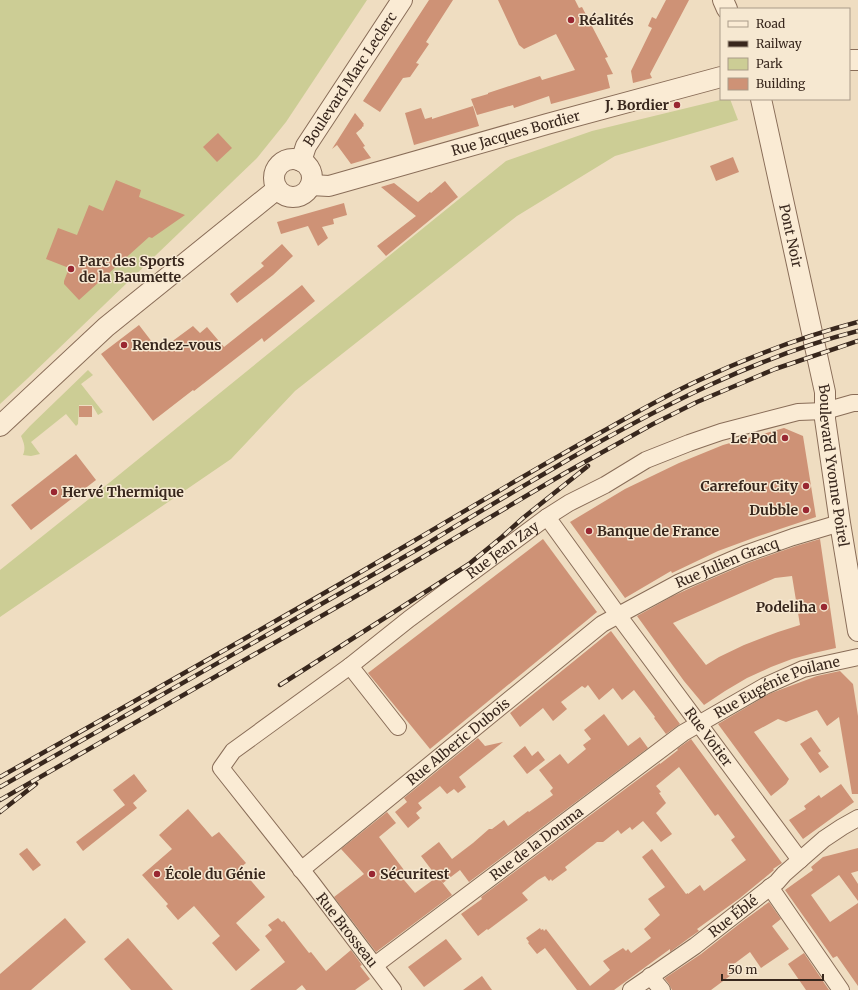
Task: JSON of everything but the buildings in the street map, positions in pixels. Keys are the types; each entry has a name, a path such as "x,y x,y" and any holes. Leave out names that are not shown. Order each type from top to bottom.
{"street":[{"name":"Boulevard Marc Leclerc","path":"301,161 306,146 402,0"},
{"name":"Rue Jacques Bordier","path":"311,185 329,186 547,124 720,77"},
{"name":"Pont Noir","path":"761,100 821,372"},
{"path":"294,159 307,165 311,171 311,185 305,194 295,197 285,196 277,189 274,182 274,175 282,162 294,159"},
{"path":"0,426 106,327 277,189"},
{"name":"Boulevard Yvonne Poirel","path":"821,372 825,392 825,419 858,631"},
{"name":"Rue Jean Zay","path":"221,768 233,750 350,666 409,619 547,517 569,503 605,485 646,460 689,442 798,412 825,411 858,403"},
{"name":"Rue Votier","path":"547,517 800,860"},
{"name":"Rue Julien Gracq","path":"618,615 680,582 731,560 793,537 840,522"},
{"name":"Rue Alberic Dubois","path":"301,870 602,624 618,615"},
{"name":"Rue Eugénie Poilane","path":"699,724 765,686 803,669 858,657"},
{"path":"350,666 398,726"},
{"name":"Rue de la Douma","path":"375,965 684,733 699,724"},
{"name":"Rue Brosseau","path":"221,768 393,990"},
{"name":"Rue Éblé","path":"631,990 695,946 770,888 824,839 858,818"},
{"path":"830,835 843,834 858,830"},
{"path":"770,888 841,990"},
{"path":"650,976 662,990"}],"green space":[{"name":"Parc des Sports de la Baumette","path":"0,0 367,0 286,122 257,158 0,404"},
{"path":"720,100 730,100 738,120 615,156 517,216 295,391 231,459 0,617 0,570 506,161 592,131"},
{"path":"88,370 93,375 81,384 103,412 98,415 92,405 79,405 78,424 76,426 66,414 31,442 40,454 31,456 23,455 24,446 21,436"}],"railway":[{"path":"0,777 310,602 558,456 660,399 753,357 795,341 858,322"},
{"path":"0,787 425,545 571,458 640,420 746,369 783,354 858,331"},
{"path":"0,800 379,583 565,473 653,424 697,402 775,369 858,341"},
{"path":"280,685 469,564 588,466"},
{"path":"0,812 36,784"}],"place":[{"name":"Réalités","path":"571,20"},
{"name":"J. Bordier","path":"677,105"},
{"name":"Parc des Sports de la Baumette","path":"71,269"},
{"name":"Rendez-vous","path":"124,345"},
{"name":"Le Pod","path":"785,438"},
{"name":"Carrefour City","path":"806,486"},
{"name":"Hervé Thermique","path":"54,492"},
{"name":"Dubble","path":"806,510"},
{"name":"Banque de France","path":"589,531"},
{"name":"Podeliha","path":"824,607"},
{"name":"École du Génie","path":"157,874"},
{"name":"Sécuritest","path":"372,874"}]}
